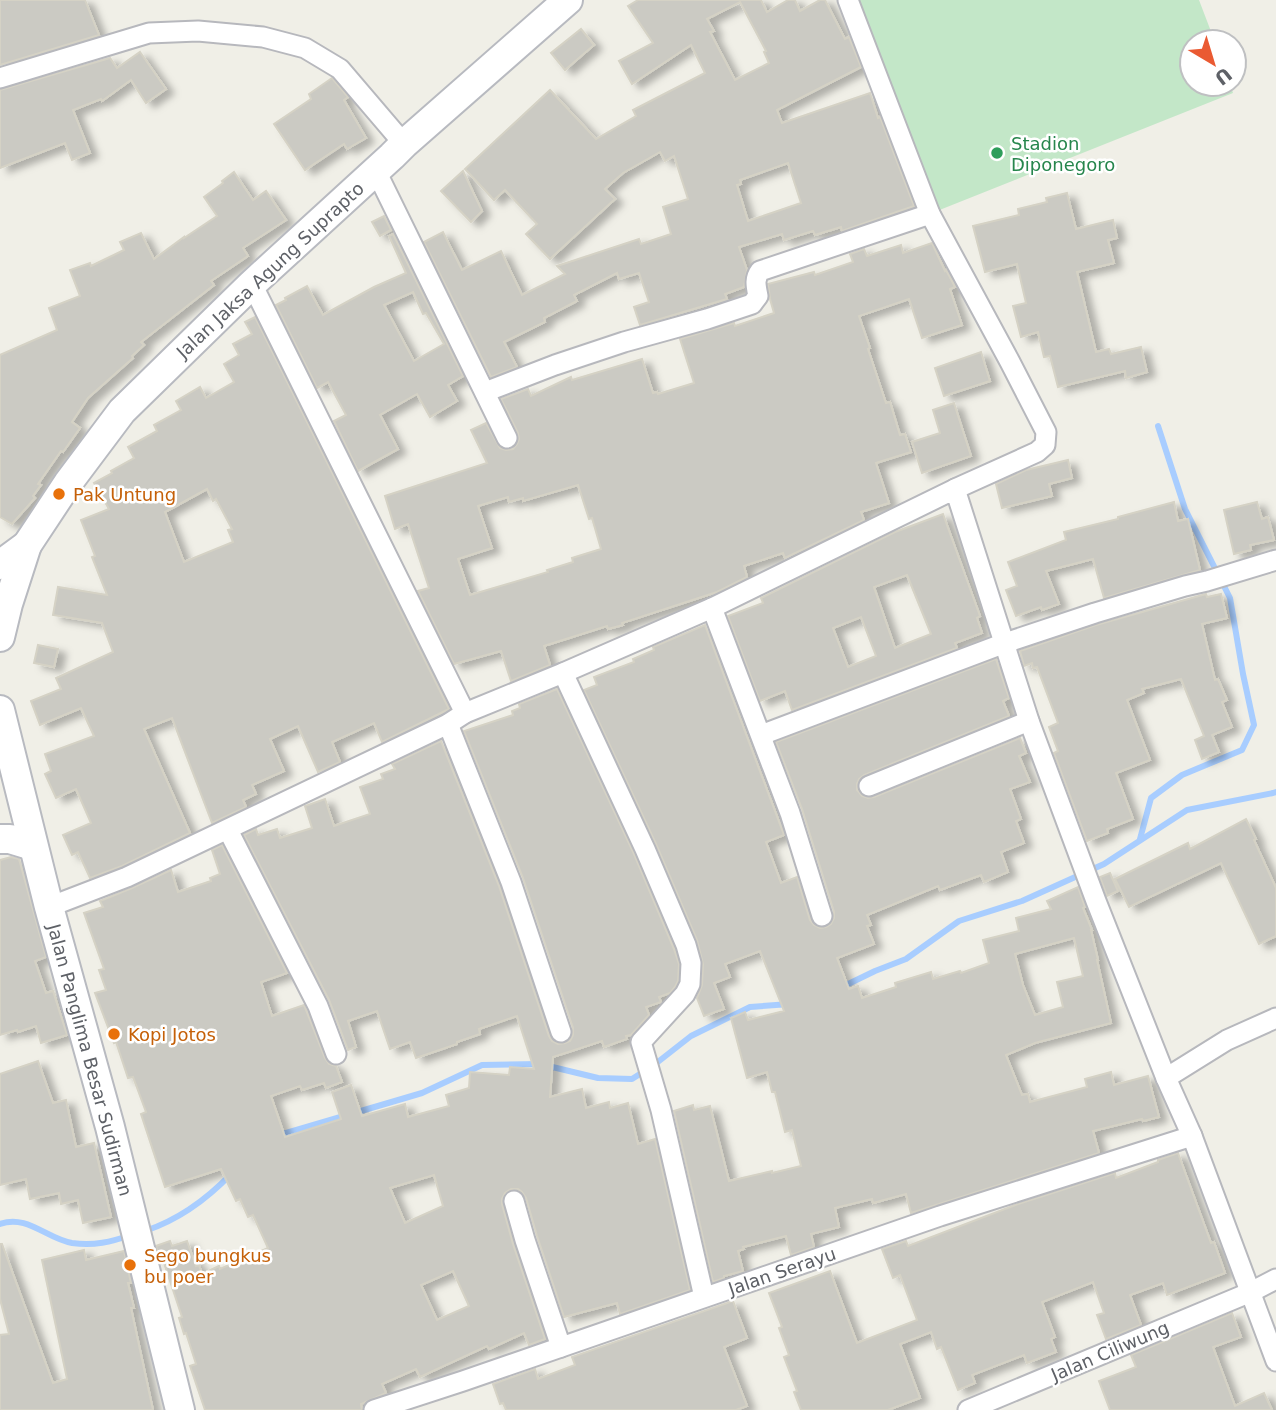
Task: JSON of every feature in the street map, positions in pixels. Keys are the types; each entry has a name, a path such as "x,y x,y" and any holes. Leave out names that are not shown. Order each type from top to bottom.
{"main road":[{"name":"Jalan Jaksa Agung Suprapto","path":"0,565 27,545 121,411 252,284 404,144 568,0"},
{"path":"0,637 27,545"},
{"name":"Jalan Panglima Besar Sudirman","path":"0,710 49,907 110,1127 180,1410"},
{"path":"0,839 33,846"}],"street":[{"path":"49,907 127,877 228,830 448,724 465,713 712,608 955,489 1037,452 1045,445 1046,432 930,214 848,0"},
{"path":"0,78 149,33 198,31 263,37 305,48 340,69 404,144"},
{"path":"376,171 507,438"},
{"path":"485,392 601,349 752,304 758,296 755,283 760,271 930,214"},
{"path":"252,284 465,713"},
{"path":"955,489 1029,721 1096,901 1166,1078 1192,1136 1276,1361"},
{"path":"761,735 1005,643 1276,559"},
{"path":"712,608 790,813 822,916"},
{"path":"563,673 645,849 691,963 691,984 670,1012 643,1039 642,1045 651,1070 704,1297"},
{"path":"869,786 1029,721"},
{"path":"448,724 510,882 561,1032"},
{"path":"228,830 318,1006 336,1054"},
{"path":"1166,1078 1227,1040 1276,1018"},
{"name":"Jalan Serayu","path":"374,1410 940,1216 1192,1136"},
{"path":"514,1201 561,1347"},
{"name":"Jalan Ciliwung","path":"968,1410 1251,1292 1276,1279"}],"green space":[{"name":"Stadion Diponegoro","path":"859,0 1199,0 1210,28 1178,28 1178,98 1220,98 932,213"}],"building":[{"path":"0,0 85,0 99,35 0,65"},
{"path":"638,0 761,0 767,12 788,0 795,0 800,11 825,0 845,39 849,37 861,67 777,110 782,123 870,93 914,206 842,231 841,227 815,235 813,231 784,240 782,234 739,247 747,270 744,287 725,294 727,299 640,325 634,307 649,302 639,273 619,279 617,273 574,295 577,301 544,318 545,322 504,342 517,367 491,377 424,242 443,232 462,270 501,251 522,295 565,274 557,266 639,239 641,244 671,234 663,207 688,199 674,156 665,161 660,152 623,173 605,189 615,199 550,259 526,234 537,224 505,190 494,200 465,169 550,90 596,139 636,116 633,110 705,73 691,45 632,84 619,61 653,43 628,6","holes":["740,2 766,51 764,52 769,63 735,80 710,32 714,31 707,19","788,163 801,203 748,221 737,185 741,184 740,180"]},
{"path":"581,29 594,45 565,70 551,53"},
{"path":"140,52 166,89 146,103 131,80 102,101 101,99 73,110 90,153 72,160 65,143 0,168 0,90 110,58 117,68"},
{"path":"332,78 348,97 344,100 366,138 347,149 344,144 305,170 274,124 311,99 309,94"},
{"path":"463,171 482,211 471,222 441,191"},
{"path":"234,172 253,200 266,191 286,220 243,248 248,256 211,281 214,285 141,342 144,345 133,358 88,398 72,422 80,428 38,484 41,485 33,496 35,498 12,524 0,517 0,355 57,330 49,308 80,296 70,270 90,263 91,266 124,250 120,242 141,233 154,259 217,216 204,197"},
{"path":"1067,193 1076,229 1113,220 1117,238 1108,240 1114,263 1077,272 1096,352 1109,349 1111,354 1141,347 1147,372 1126,378 1125,371 1058,387 1050,356 1044,357 1038,332 1021,337 1013,306 1026,303 1017,264 985,272 973,226 1019,215 1018,209 1047,202 1046,198"},
{"path":"384,216 391,230 380,236 372,222"},
{"path":"393,234 463,376 448,385 457,401 430,417 417,394 380,415 398,449 358,471 334,421 346,415 328,382 317,388 276,305 307,286 323,315 406,273 389,236","holes":["413,292 423,314 426,313 444,344 414,361 384,305"]},
{"path":"932,243 955,287 950,289 962,325 922,338 909,299 859,316 886,403 890,402 900,435 905,434 911,452 876,463 889,503 861,512 864,520 785,558 783,553 744,566 747,577 717,592 622,623 623,625 608,629 607,626 544,646 550,665 511,681 501,651 454,664 418,591 429,588 408,524 395,529 385,496 487,463 471,430 486,423 500,448 513,449 519,439 518,433 501,399 528,389 531,396 571,377 572,380 642,359 653,393 658,394 694,383 680,339 734,323 735,326 774,313 768,284 814,272 815,275 853,262 850,254 864,249 867,256 901,245 903,253","holes":["578,485 589,519 592,518 601,549 572,558 573,562 547,570 548,572 470,595 458,559 492,548 478,506 508,497 509,502 523,498 523,501"]},
{"path":"255,317 449,709 382,742 374,723 332,742 340,762 318,772 298,726 270,739 284,771 252,785 256,794 243,800 246,807 212,823 172,718 144,729 190,833 122,866 90,878 78,852 72,855 63,835 91,823 76,789 56,798 45,774 51,771 45,754 94,736 81,708 40,725 31,701 61,689 56,678 113,652 102,623 53,615 58,587 107,595 81,520 109,509 94,483 134,458 128,447 157,431 154,425 181,410 176,401 200,387 206,398 234,382 224,364 239,355 233,344 252,334 245,322","holes":["207,489 213,501 216,499 232,529 228,530 233,542 184,562 165,512"]},
{"path":"981,352 990,381 944,396 935,368"},
{"path":"954,403 971,456 922,473 912,442 940,433 933,410"},
{"path":"1068,460 1072,478 1049,484 1052,496 1002,508 996,484 1026,470"},
{"path":"1174,502 1178,521 1188,519 1200,570 1104,598 1093,559 1046,571 1059,604 1016,616 1006,590 1017,586 1008,562 1066,540 1064,532"},
{"path":"1257,502 1262,519 1268,517 1274,540 1250,545 1251,550 1234,554 1224,510"},
{"path":"943,514 980,616 977,618 982,633 955,643 957,648 792,710 785,691 760,701 728,616 763,603 761,598 895,532","holes":["907,575 931,634 895,648 874,587","861,617 876,656 848,667 833,628"]},
{"path":"1206,594 1207,597 1221,594 1227,618 1202,624 1215,680 1218,679 1227,700 1222,702 1232,727 1212,735 1219,752 1202,759 1195,740 1204,736 1181,679 1142,689 1144,693 1127,700 1150,760 1116,773 1133,819 1107,829 1108,833 1087,841 1054,753 1058,751 1049,727 1058,723 1037,667 1033,668 1032,663 1024,666 1020,651 1096,625"},
{"path":"705,625 784,835 766,842 781,883 797,877 810,920 820,928 831,924 834,912 802,809 776,742 996,659 1009,698 1003,701 1009,716 864,775 859,779 857,790 862,796 874,797 1020,738 1026,753 1019,756 1030,782 1010,789 1021,819 1016,821 1024,843 1001,852 1008,872 984,882 981,875 940,890 938,886 867,915 871,925 867,926 874,944 837,958 849,989 858,986 862,998 896,987 895,983 931,972 933,979 960,971 961,973 989,963 983,940 1019,931 1016,918 1051,909 1047,901 1078,887 1092,930 1111,1023 1035,1043 1006,1055 1022,1095 1028,1094 1030,1102 1087,1087 1085,1079 1111,1072 1114,1085 1148,1076 1159,1117 1093,1131 1099,1153 911,1213 906,1194 873,1203 872,1199 835,1208 839,1227 811,1234 814,1247 791,1255 786,1236 743,1247 744,1249 738,1251 743,1271 713,1282 674,1111 693,1105 694,1110 710,1106 729,1181 801,1166 792,1130 785,1132 767,1072 747,1078 731,1018 745,1012 748,1020 784,1011 760,951 725,964 730,977 714,983 724,1009 704,1016 697,998 702,985 703,964 697,940 656,844 584,690 597,685 594,677 634,662 633,659 654,650 653,647","holes":["1074,938 1083,976 1057,982 1063,1007 1035,1015 1015,954"]},
{"path":"38,645 58,649 54,667 34,663"},
{"path":"557,689 634,854 679,964 675,987 670,993 659,997 661,1002 646,1007 649,1015 631,1035 626,1036 627,1039 604,1047 602,1041 553,1057 550,1097 582,1089 586,1108 609,1102 610,1108 628,1103 638,1144 655,1139 690,1290 620,1314 617,1303 564,1317 526,1198 518,1189 511,1189 505,1193 502,1204 545,1339 529,1345 524,1333 489,1349 487,1346 420,1377 416,1369 382,1384 386,1393 361,1404 362,1410 205,1410 190,1366 196,1364 179,1318 182,1317 156,1246 170,1241 172,1246 187,1241 196,1266 199,1265 202,1274 268,1248 253,1215 248,1217 240,1199 236,1201 221,1169 165,1187 141,1114 146,1112 133,1077 128,1078 95,993 106,990 99,970 104,969 84,913 103,907 100,901 171,870 178,892 211,881 210,878 220,874 212,850 222,845 287,973 261,982 272,1016 304,1005 325,1058 329,1064 336,1066 342,1082 326,1088 324,1083 302,1090 300,1086 271,1096 285,1137 341,1119 332,1092 351,1085 362,1116 405,1104 408,1117 449,1106 446,1095 469,1088 470,1072 509,1075 510,1067 534,1069 517,1016 479,1029 480,1034 457,1044 416,1058 410,1042 390,1049 377,1011 348,1021 356,1047 348,1050 329,1000 244,835 256,829 258,835 277,829 280,838 312,828 305,806 325,799 334,826 370,814 360,787 383,779 381,774 395,769 392,764 441,741 499,886 549,1036 558,1044 570,1041 573,1028 523,878 464,731 513,715 512,711 520,708 519,704","holes":["434,1175 443,1206 405,1223 390,1188","453,1271 469,1306 437,1320 421,1285"]},
{"path":"1246,819 1276,888 1276,936 1259,944 1221,863 1129,907 1115,879 1188,843 1190,849"},
{"path":"11,857 19,859 46,957 35,961 46,993 53,991 67,1035 41,1043 36,1026 0,1035 0,860"},
{"path":"1110,873 1118,891 1107,896 1100,877"},
{"path":"38,1061 53,1103 66,1100 76,1147 94,1143 111,1217 83,1223 78,1200 61,1204 59,1193 30,1199 26,1179 0,1185 0,1074"},
{"path":"1178,1153 1225,1273 1167,1295 1163,1283 1130,1295 1141,1325 1106,1339 1097,1315 1104,1313 1093,1282 1042,1302 1055,1337 1051,1339 1056,1352 1027,1363 1024,1355 972,1375 975,1383 958,1390 941,1347 937,1349 931,1332 900,1344 920,1398 888,1410 801,1410 784,1357 789,1355 779,1328 782,1327 769,1293 830,1271 857,1343 917,1320 900,1275 893,1278 882,1249 906,1241 908,1246 1018,1204 1115,1173 1116,1178"},
{"path":"0,1244 53,1383 67,1379 42,1260 84,1250 86,1260 124,1251 131,1283 128,1283 134,1308 131,1308 153,1410 0,1410 0,1335 9,1334 0,1299"},
{"path":"733,1301 747,1338 724,1347 747,1406 736,1410 506,1410 503,1403 500,1404 493,1384 535,1369 538,1379 575,1365 572,1357"},
{"path":"1232,1313 1241,1337 1213,1347 1235,1406 1264,1393 1272,1410 1110,1410 1099,1381 1136,1367 1131,1355"}],"waterway":[{"path":"1140,839 1151,798 1182,775 1242,750 1254,725 1230,598 1185,509 1158,426"},
{"path":"842,987 906,959 959,921 1022,901 1104,864 1187,810 1276,792"},
{"path":"276,1136 422,1093 482,1065 540,1064 598,1078 632,1079 691,1036 750,1007 790,1004"},
{"path":"145,1231 191,1208 231,1174"},
{"path":"0,1224 19,1222 63,1241 80,1244 102,1243 131,1235"}],"place":[{"name":"Stadion Diponegoro","path":"997,153"},
{"name":"Pak Untung","path":"59,494"},
{"name":"Kopi Jotos","path":"114,1034"},
{"name":"Sego bungkus bu poer","path":"130,1265"}]}
